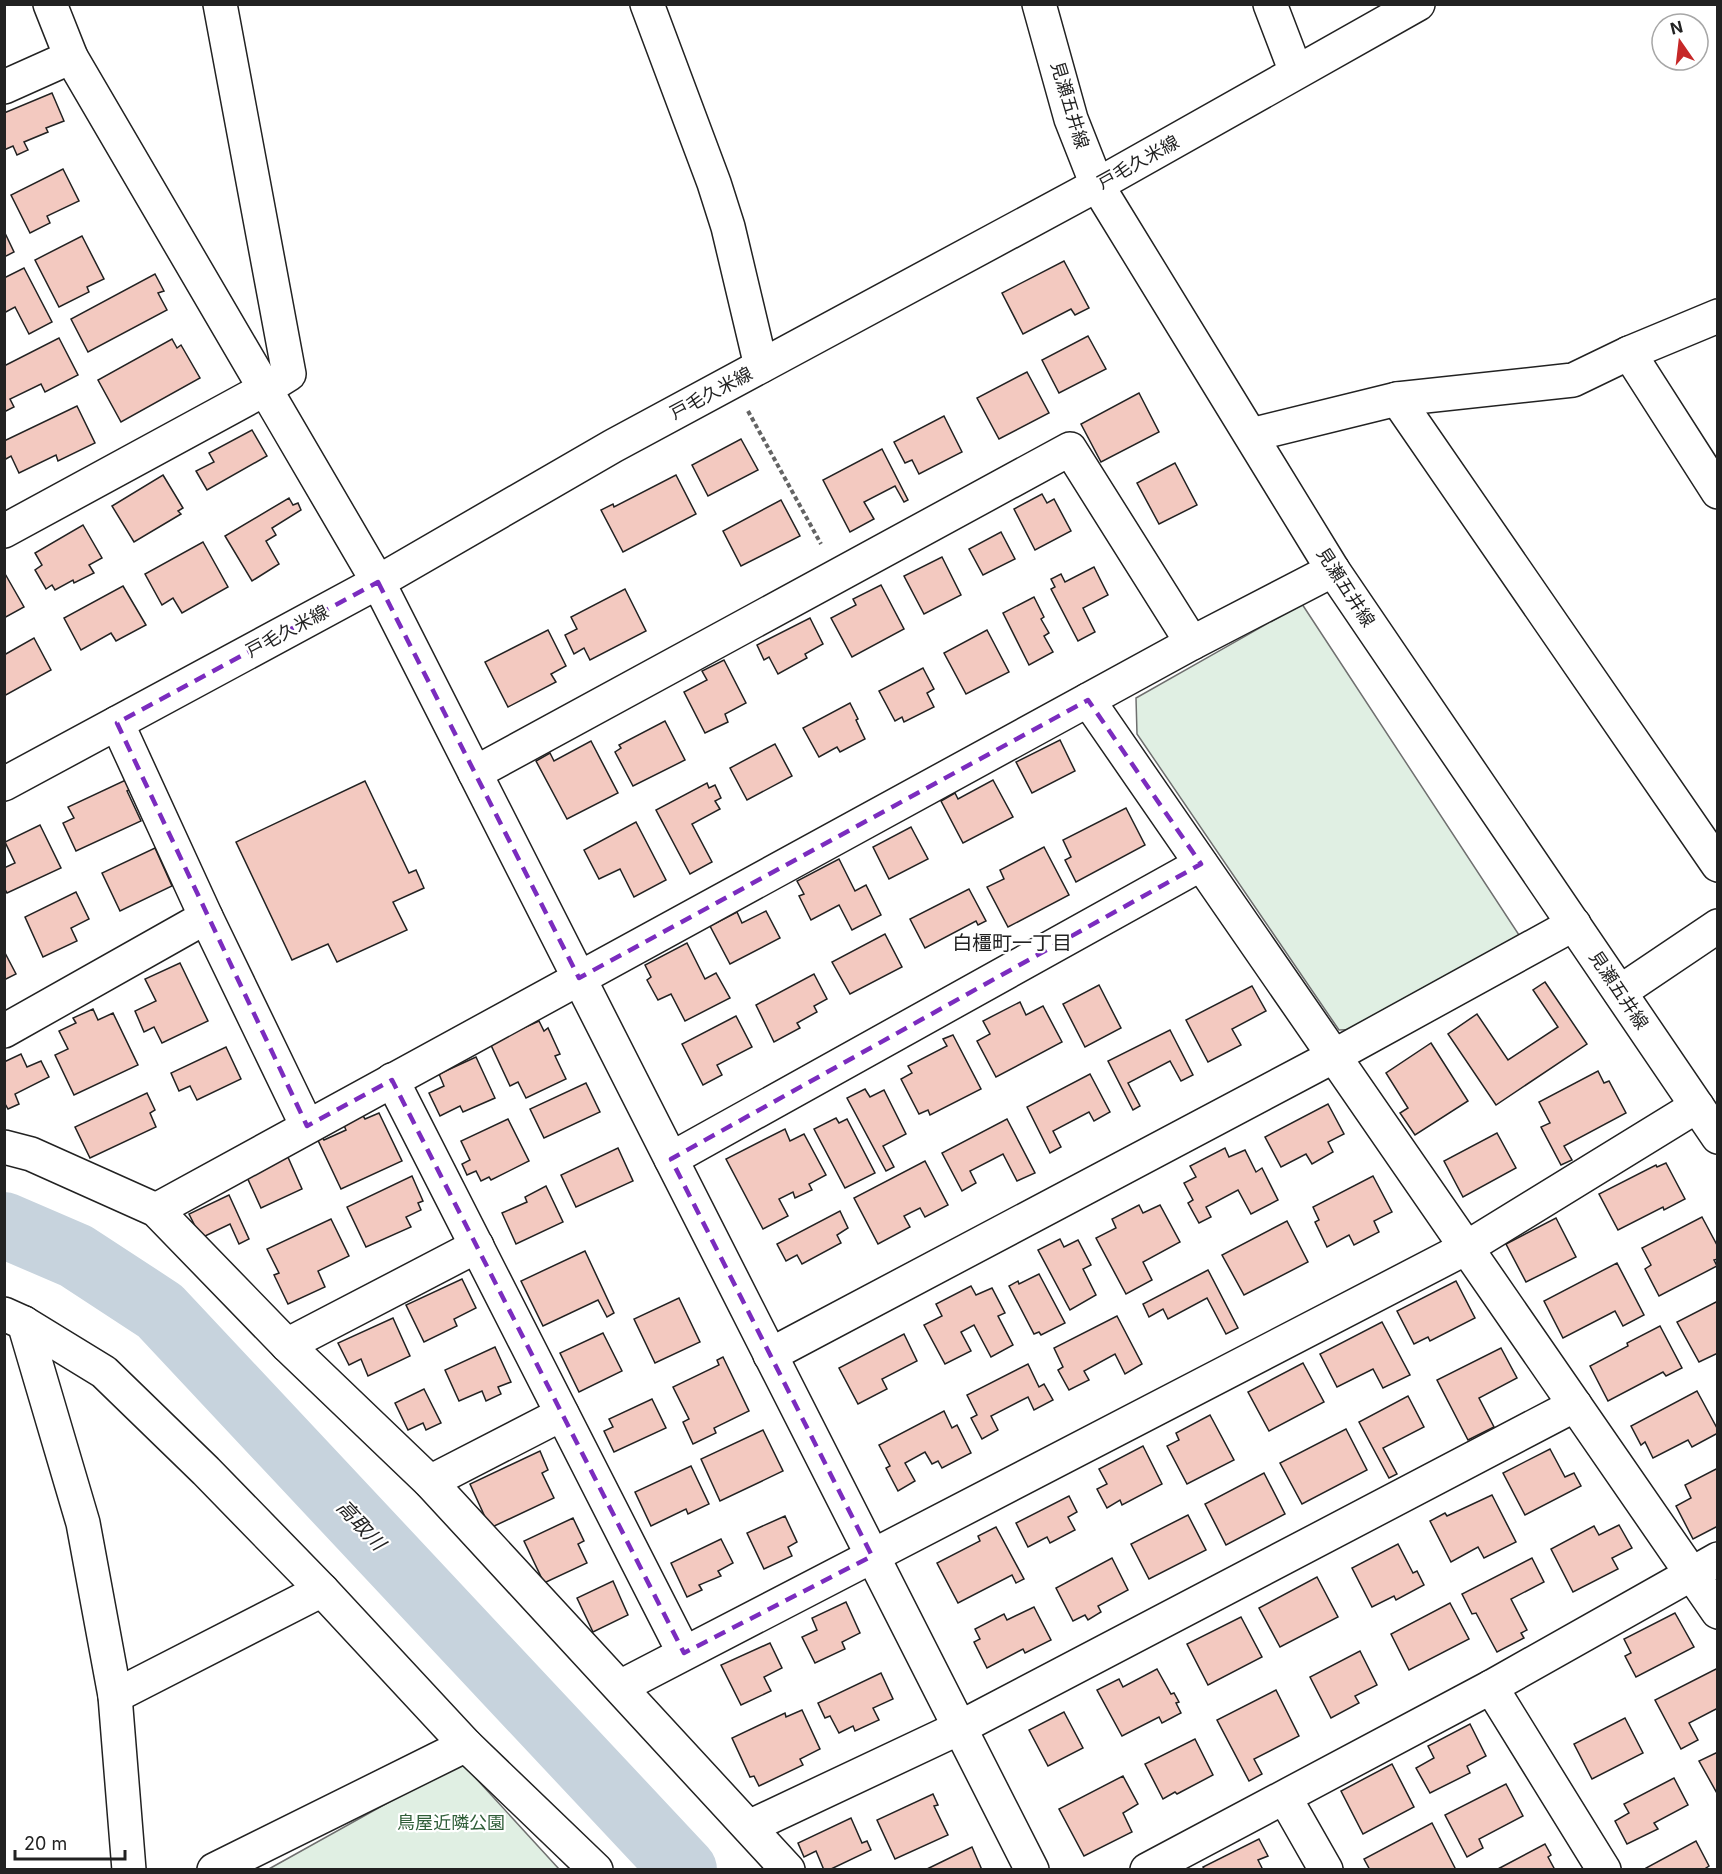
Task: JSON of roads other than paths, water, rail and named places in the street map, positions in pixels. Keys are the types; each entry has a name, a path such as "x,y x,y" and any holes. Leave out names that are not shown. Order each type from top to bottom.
{"street":[{"path":"50,4 71,57 378,582 1032,1869"},
{"path":"7,524 265,389 289,374 220,4"},
{"path":"647,4 728,227 761,366"},
{"name":"見瀬五井線","path":"1039,4 1071,119 1097,185 1333,570 1718,1137"},
{"path":"1270,4 1296,72"},
{"name":"戸毛久米線","path":"4,784 378,582 613,446 1097,185 1418,4"},
{"path":"4,87 71,57"},
{"path":"1251,435 1397,399 1573,380 1629,353 1718,316"},
{"path":"1629,353 1718,492"},
{"path":"1397,399 1718,865"},
{"path":"475,773 1070,449 1192,643"},
{"path":"156,1209 1192,643 1333,570"},
{"path":"1088,700 1575,1405 1704,1566 1718,1612"},
{"path":"117,723 206,917 307,1126"},
{"path":"671,1160 1201,864"},
{"path":"4,1031 206,917"},
{"path":"770,1354 1334,1056 1574,924"},
{"path":"1620,992 1718,926"},
{"path":"392,1080 684,1653"},
{"path":"620,1687 1466,1248 1697,1106"},
{"path":"4,1147 31,1154 156,1209 287,1345 430,1482 788,1869"},
{"path":"287,1345 477,1246"},
{"path":"14,1318 104,1372 206,1471 322,1590 466,1745 596,1869"},
{"path":"14,1318 83,1523 116,1696 129,1869"},
{"path":"749,1827 959,1728 1575,1405"},
{"path":"430,1482 562,1414"},
{"path":"1147,1869 1491,1687 1704,1566"},
{"path":"116,1696 322,1590"},
{"path":"1491,1687 1604,1869"},
{"path":"214,1869 466,1745"},
{"path":"1285,1798 1326,1869"}],"waterway":[{"name":"高取川","path":"4,1225 76,1256 160,1311 684,1870"}],"district":[{"name":"白橿町一丁目","path":"1012,943"}],"park label":[{"name":"鳥屋近隣公園","path":"451,1822"}]}
